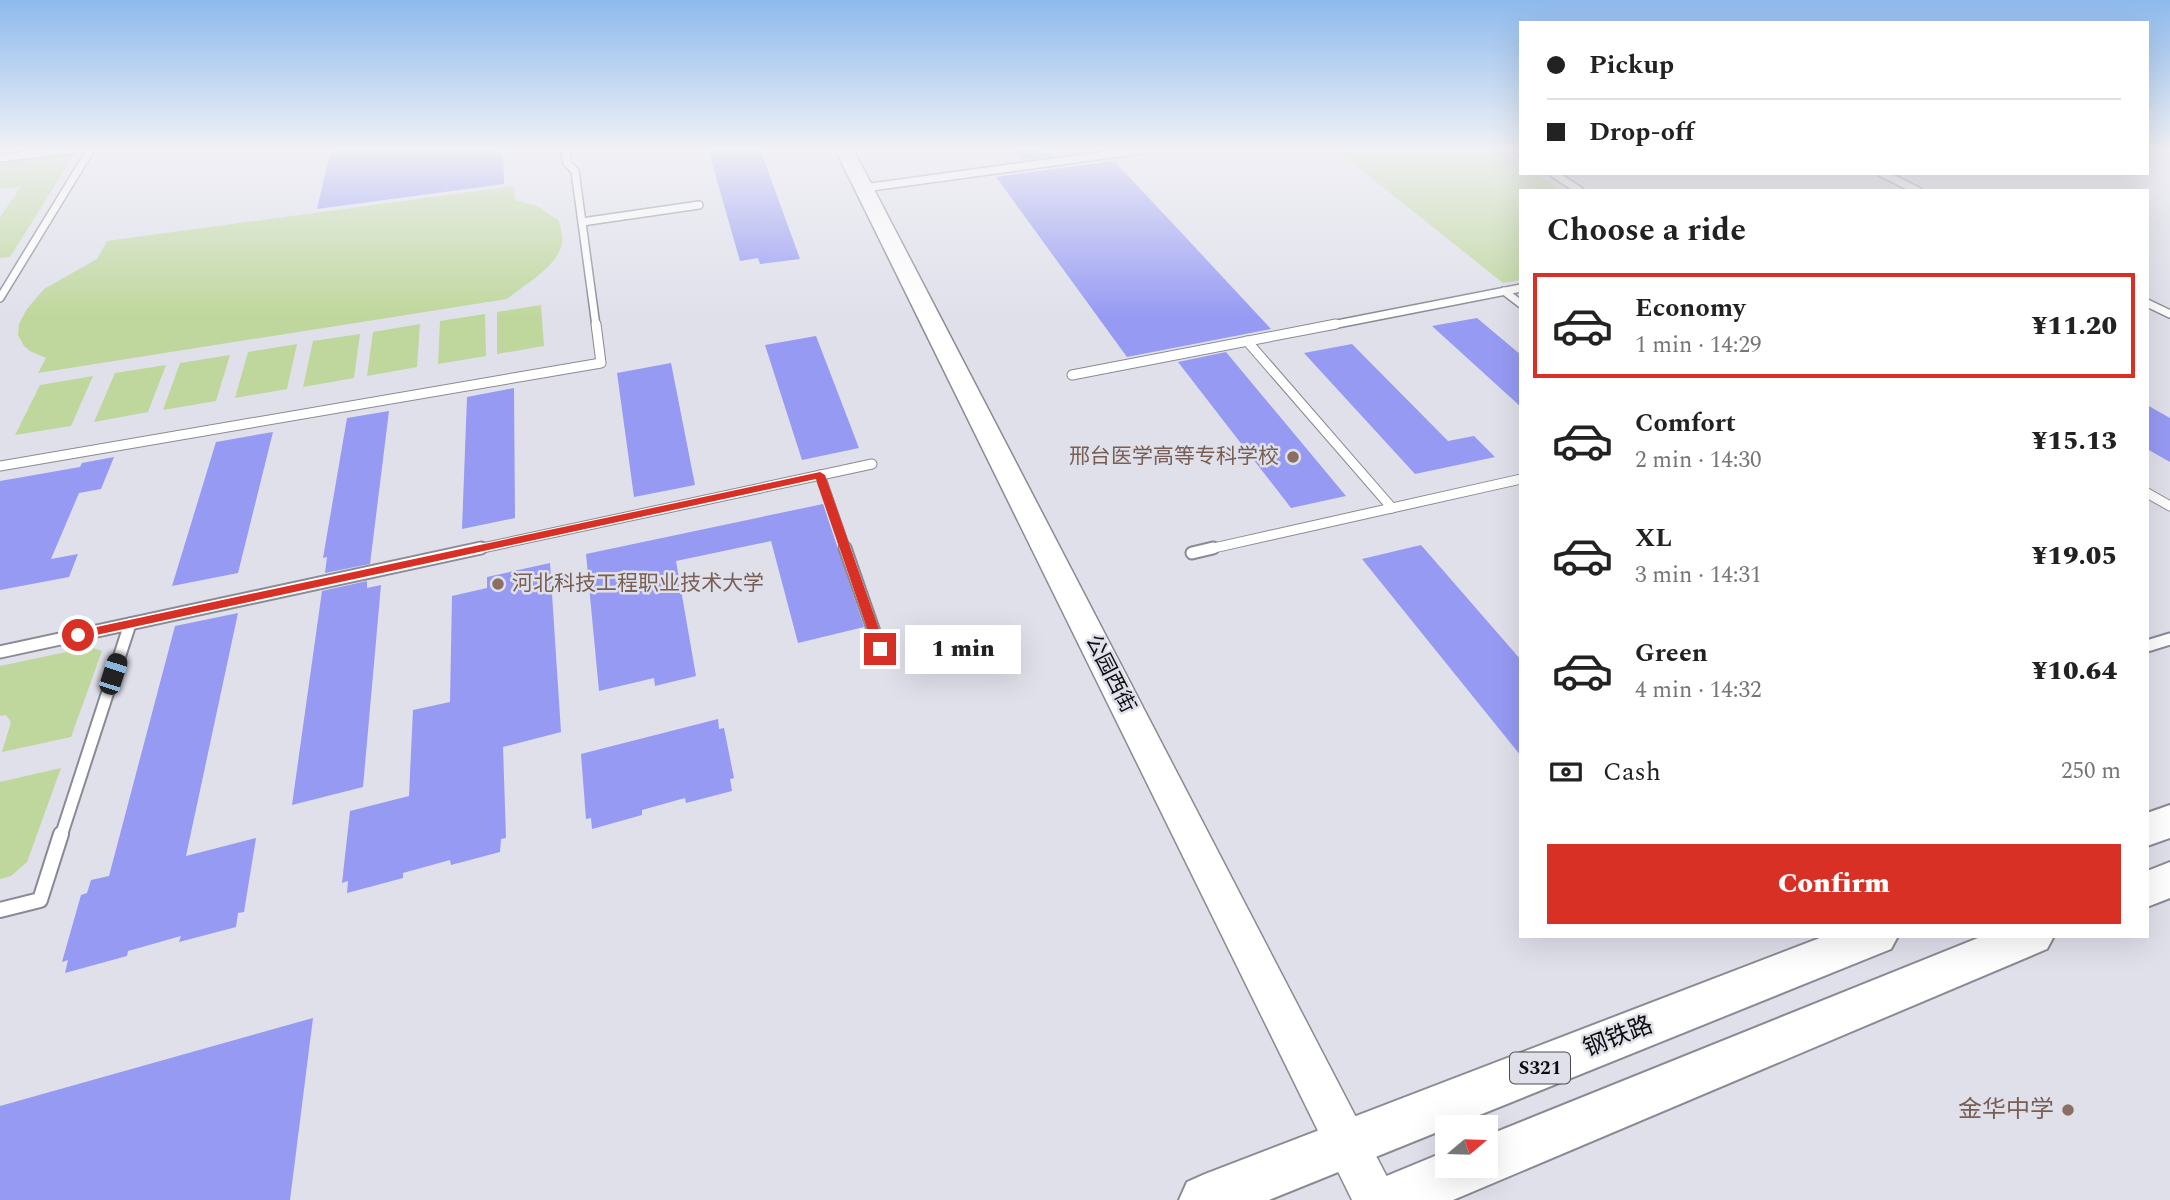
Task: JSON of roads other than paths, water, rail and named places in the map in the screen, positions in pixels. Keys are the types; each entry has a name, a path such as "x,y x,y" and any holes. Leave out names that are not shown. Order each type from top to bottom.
{"main road":[{"path":"2149,829 2170,821"},
{"path":"2149,888 2170,880"},
{"name":"钢铁路","path":"1205,1200 1871,938"},
{"path":"1498,1156 2027,938"},
{"path":"1390,1200 1444,1178"}],"street":[{"name":"公园西街","path":"873,205 1376,1200"}],"lane":[{"path":"0,298 57,205"},
{"path":"0,466 601,363 580,205"},
{"path":"582,222 699,205"},
{"path":"1072,375 1519,288"},
{"path":"1504,291 1519,302"},
{"path":"2149,304 2170,314"},
{"path":"1247,341 1392,508"},
{"path":"0,652 872,464"},
{"path":"820,475 880,649"},
{"path":"1192,553 1519,479"},
{"path":"2149,494 2170,506"},
{"path":"0,910 40,900 130,624"},
{"path":"2149,646 2168,641"}],"place":[{"name":"邢台医学高等专科学校","path":"1293,457"},
{"name":"河北科技工程职业技术大学","path":"498,584"},
{"name":"金华中学","path":"2068,1110"}]}
